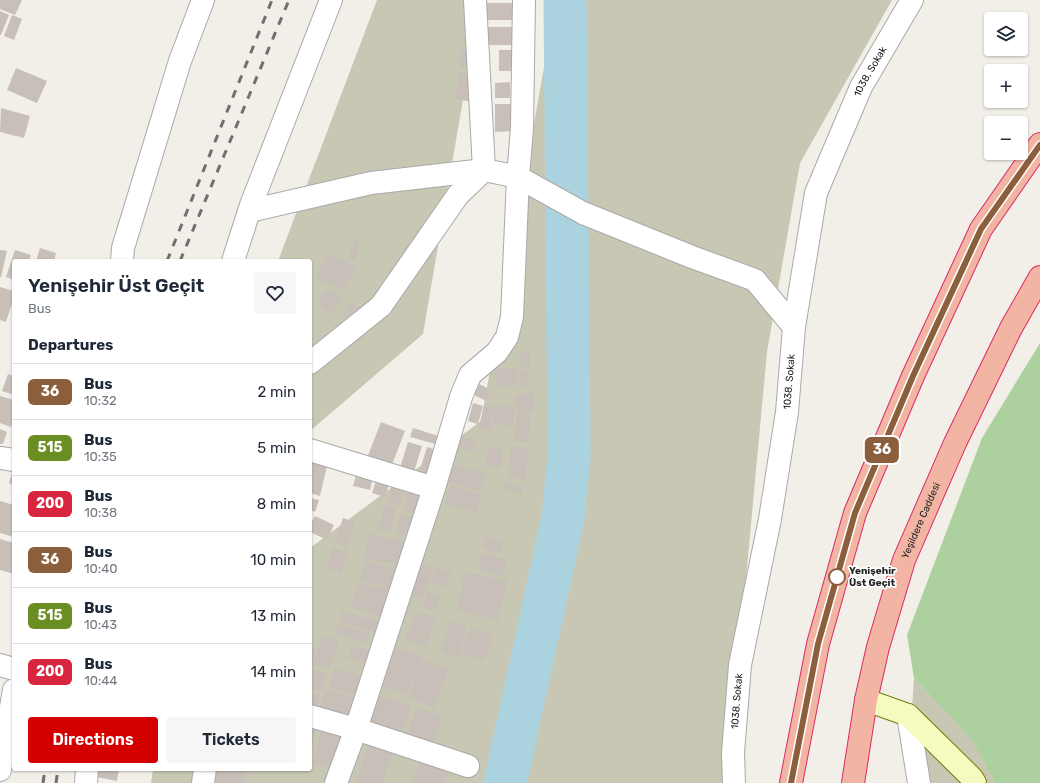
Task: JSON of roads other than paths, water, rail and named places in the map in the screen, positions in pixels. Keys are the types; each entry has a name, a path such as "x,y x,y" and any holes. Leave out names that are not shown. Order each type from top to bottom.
{"highway":[{"path":"791,783 818,644 855,513 913,376 981,229 1040,144"},
{"name":"Yeşildere Caddesi","path":"854,783 866,700 878,647 904,560 955,443 1011,328 1040,277"}],"main road":[{"path":"866,700 908,715 972,778 975,783"}],"street":[{"path":"122,259 123,248 180,62 203,0"},
{"path":"233,259 249,211 331,0"},
{"path":"312,361 381,306 458,195 484,170 475,0"},
{"path":"336,783 356,729 434,488 461,397 470,375 497,352 507,337 512,317 524,180 522,128 524,0"},
{"name":"1038. Sokak","path":"734,783 733,753 740,665 770,518 787,412 794,327 816,193 862,87 912,0"},
{"path":"249,211 371,184 484,170 524,180 583,213 755,280 794,327"},
{"path":"312,451 434,488"},
{"path":"0,458 12,460"},
{"path":"0,665 12,668"},
{"path":"0,770 12,701"},
{"path":"908,715 919,783"},
{"path":"312,717 356,729 468,766"},
{"path":"86,783 87,771"},
{"path":"203,783 205,771"}],"waterway":[{"path":"505,783 563,518 569,457 565,0"}],"railway":[{"path":"168,259 272,0"},
{"path":"181,259 289,0"},
{"path":"43,783 45,771"},
{"path":"56,783 58,771"}],"place":[{"name":"Yenişehir Üst Geçit","path":"837,577"}]}
